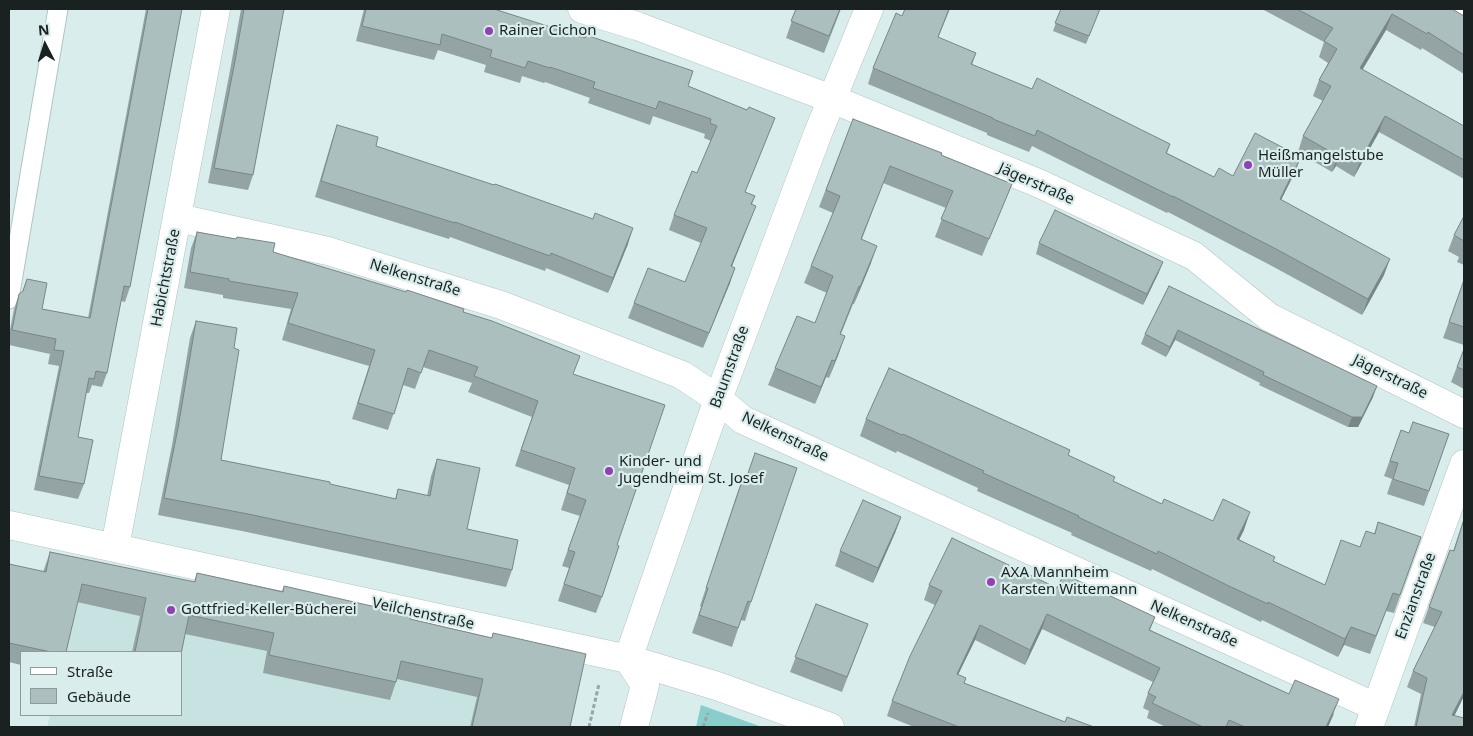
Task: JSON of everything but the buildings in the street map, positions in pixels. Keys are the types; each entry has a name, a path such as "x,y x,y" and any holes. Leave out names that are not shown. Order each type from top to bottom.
{"street":[{"name":"Habichtstraße","path":"116,547 216,9"},
{"name":"Jägerstraße","path":"582,9 638,26 832,99 1038,184 1194,256 1269,316 1464,414"},
{"name":"Baumstraße","path":"617,656 718,399 832,99 869,9"},
{"path":"1459,9 1464,12"},
{"name":"Nelkenstraße","path":"178,218 328,251 501,305 682,375 718,399 743,420 1373,717"},
{"name":"Enzianstraße","path":"1373,717 1464,464"},
{"name":"Veilchenstraße","path":"9,525 617,656 717,686 830,727"},
{"path":"617,656 645,685 634,727"}],"lane":[{"path":"9,299 58,9"}],"path":[{"path":"589,727 617,656"}],"shaded area":[{"path":"79,582 191,591 567,727 47,727 50,716 182,716 182,651 63,651"},
{"path":"701,705 762,727 696,727"}],"place":[{"name":"Rainer Cichon","path":"489,31"},
{"name":"Heißmangelstube Müller","path":"1248,165"},
{"name":"Kinder- und Jugendheim St. Josef","path":"609,471"},
{"name":"AXA Mannheim Karsten Wittemann","path":"991,582"},
{"name":"Gottfried-Keller-Bücherei","path":"171,610"}]}
